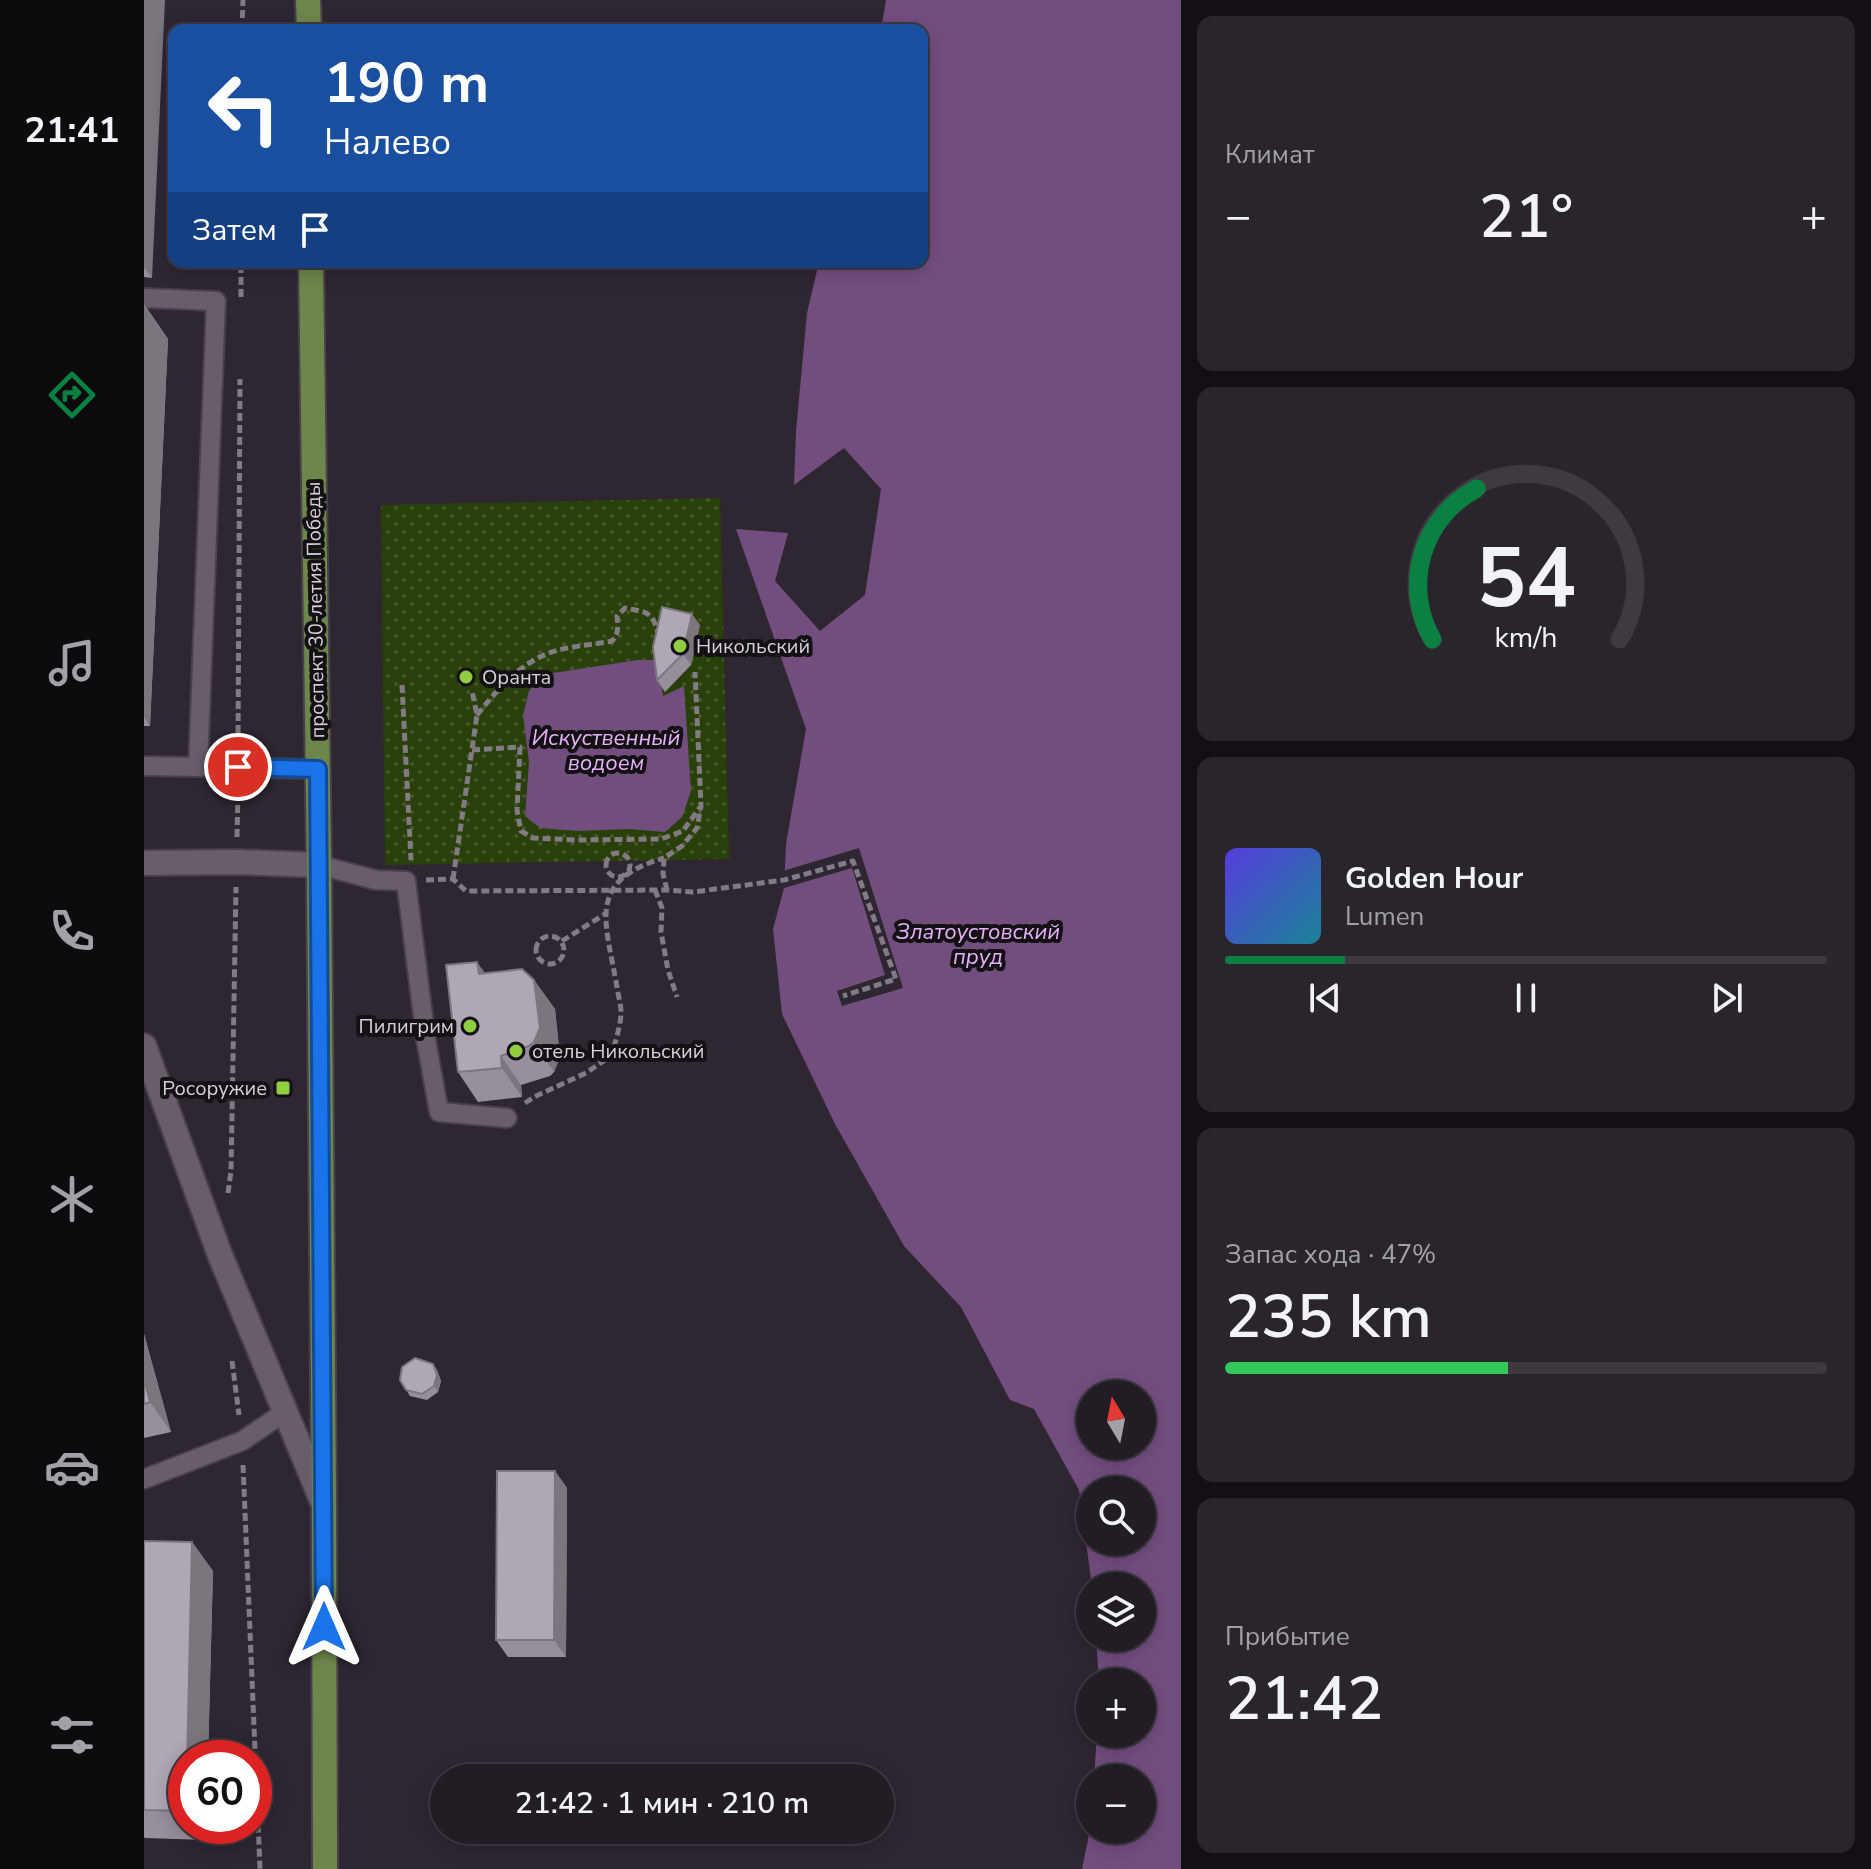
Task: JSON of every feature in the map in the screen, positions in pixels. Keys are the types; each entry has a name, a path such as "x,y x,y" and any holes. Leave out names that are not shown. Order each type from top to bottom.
{"main road":[{"path":"308,0 309,24"},
{"name":"проспект 30-летия Победы","path":"311,268 319,865 325,1869"}],"street":[{"path":"144,863 319,865"},
{"path":"144,1046 220,1255 324,1506"}],"lane":[{"path":"144,298 216,301 198,767"},
{"path":"144,766 318,769"},
{"path":"319,865 376,880 410,880 426,1040 439,1112 507,1118"},
{"path":"144,1479 242,1441 285,1412"}],"path":[{"path":"242,24 243,0"},
{"path":"477,715 511,676 527,664 551,652 612,641 618,630 617,616 625,608 650,614 655,619 657,630 667,633"},
{"path":"507,1118 536,1096 586,1073 612,1055 621,1013 605,914 610,891 625,875 642,864 664,858 682,846 697,828 701,806 695,672"},
{"path":"402,685 410,880 453,879 466,891 693,892 784,880 853,861 896,979 843,996"},
{"path":"453,879 477,715 472,691"},
{"path":"472,750 520,747 517,810 521,831 533,838 661,839 683,831 701,806"},
{"path":"615,853 627,857 630,866 625,875 617,877 607,871 607,861 615,853"},
{"path":"664,858 663,874 667,890"},
{"path":"655,890 662,908 661,932 668,970 677,997"},
{"path":"562,941 605,914"},
{"path":"552,936 562,941 565,951 563,958 552,965 543,963 537,956 536,948 540,940 552,936"},
{"path":"231,1348 242,1441 260,1869"}],"green space":[{"path":"720,498 729,859 385,865 381,505"}],"water":[{"name":"Златоустовский пруд","path":"886,0 1181,0 1181,1869 1082,1869 1087,1844 1156,1844 1156,1764 1095,1764 1096,1748 1156,1748 1156,1668 1098,1668 1097,1652 1156,1652 1156,1572 1090,1572 1088,1556 1156,1556 1156,1476 1076,1476 1076,1485 1034,1409 1010,1400 961,1307 904,1246 835,1124 782,1014 773,929 784,888 786,844 806,729 736,529 788,533 775,581 820,631 865,595 881,489 844,448 794,485 807,313 818,268 928,268 928,24 882,24"},
{"name":"Искуственный водоем","path":"638,660 658,660 663,696 684,686 691,791 682,817 665,832 540,828 525,816 529,762 523,715 529,691 540,675"}],"pier":[{"path":"859,848 903,988 842,1006 837,991 885,975 852,868 784,888 783,871"}],"building":[{"path":"662,607 692,614 683,654 657,680 653,647"},
{"path":"477,962 479,974 522,969 534,980 540,1028 529,1046 501,1056 502,1068 458,1072 446,965"},
{"path":"415,1358 433,1364 437,1375 434,1386 422,1394 406,1390 400,1380 402,1367"},
{"path":"144,1379 150,1402 144,1404"},
{"path":"497,1471 555,1471 554,1640 496,1640"},
{"path":"144,1541 192,1542 188,1740 168,1740 168,1811 144,1810"}],"place":[{"name":"Никольский","path":"680,646"},
{"name":"Оранта","path":"466,677"},
{"name":"Пилигрим","path":"470,1026"},
{"name":"отель Никольский","path":"516,1051"},
{"name":"Росоружие","path":"283,1088"}],"route":[{"path":"238,767 318,769 324,1627"}]}
